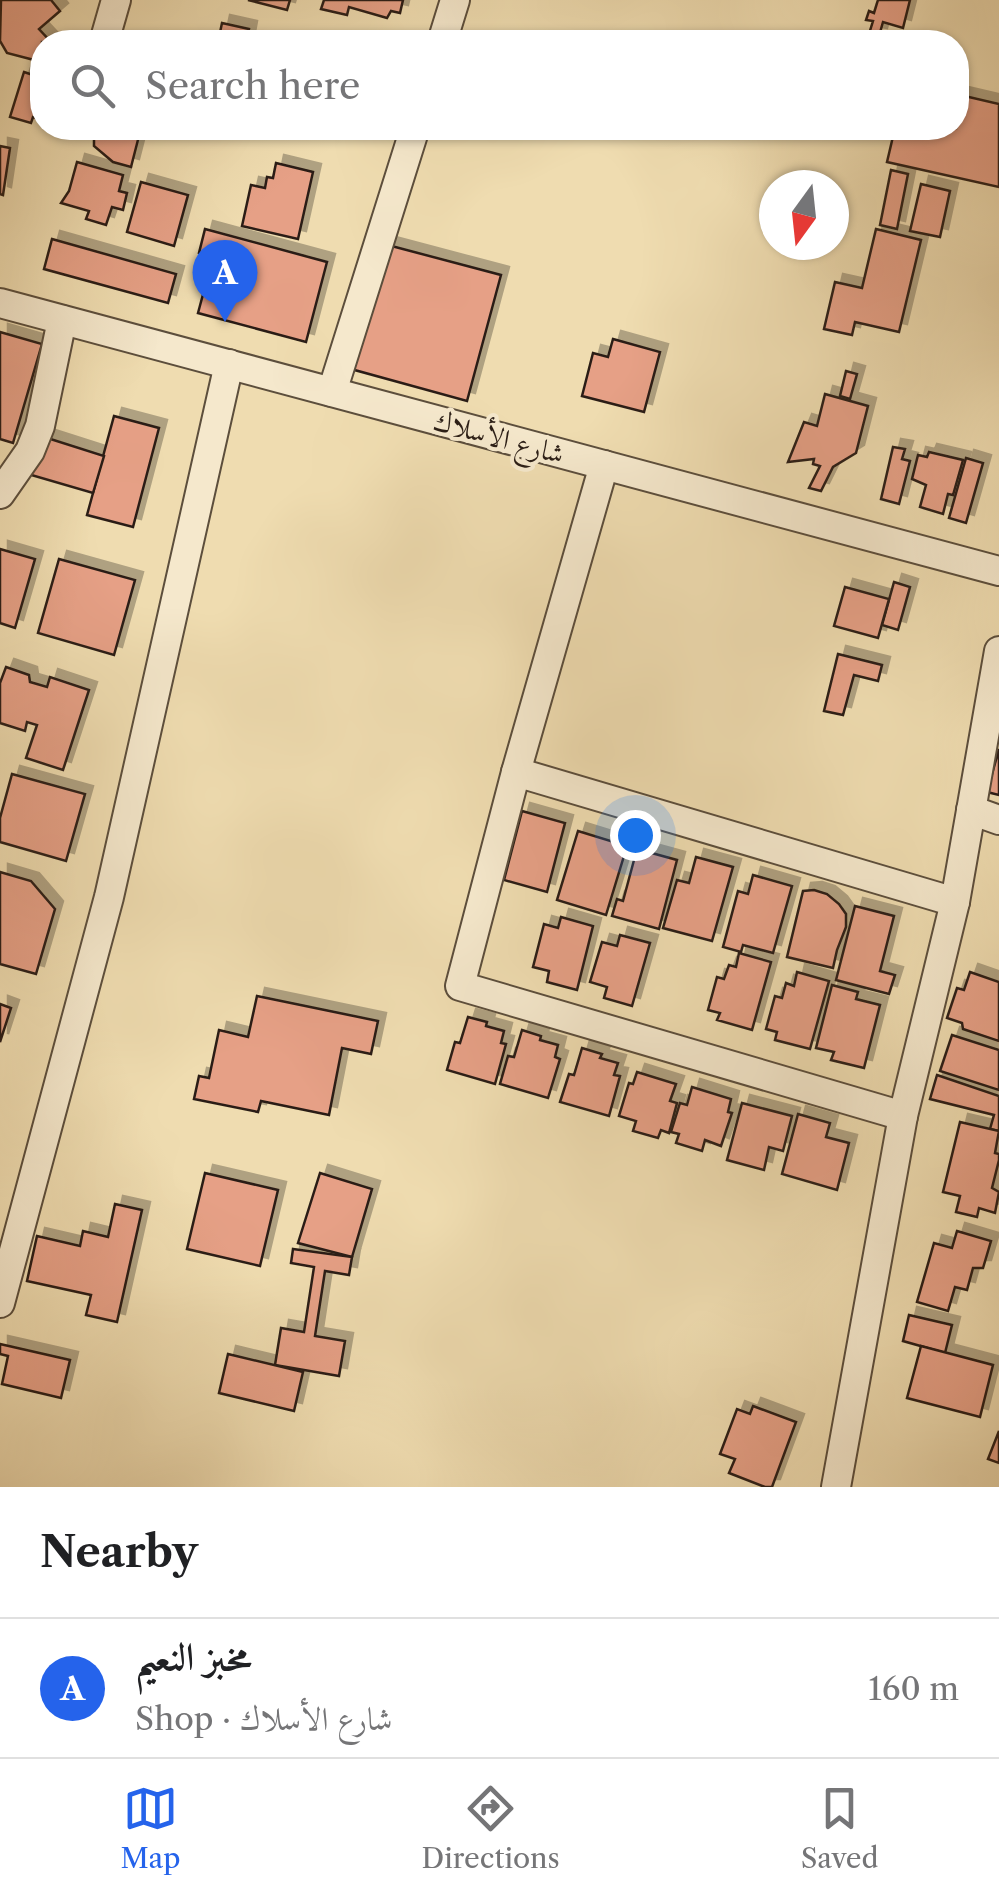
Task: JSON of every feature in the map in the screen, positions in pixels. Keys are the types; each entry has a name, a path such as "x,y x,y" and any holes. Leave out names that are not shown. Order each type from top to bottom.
{"street":[{"path":"107,30 116,0"},
{"path":"446,30 455,0"},
{"path":"332,392 411,140"},
{"name":"شارع الأسلاك","path":"0,303 999,570"},
{"path":"0,494 30,451 40,426 62,320"},
{"path":"0,1304 109,897 228,364"},
{"path":"604,465 516,772 460,986 903,1116"},
{"path":"836,1487 903,1116 954,902 999,651"},
{"path":"516,772 954,902"},
{"path":"970,810 999,820"}],"building":[{"path":"1,0 51,0 60,11 40,30 30,30 30,59 7,53 0,41"},
{"path":"248,0 290,0 287,10"},
{"path":"324,0 403,0 400,13 391,11 387,18 349,7 347,15 321,9"},
{"path":"878,0 910,0 903,28 883,22 881,30 870,30 873,21 866,20 869,11 874,13"},
{"path":"222,23 249,29 249,30 221,30"},
{"path":"24,72 30,74 30,123 10,117"},
{"path":"969,97 999,104 999,187 887,162 892,140 969,140"},
{"path":"94,140 138,140 131,167 113,162 94,146"},
{"path":"0,146 10,148 3,195 0,194"},
{"path":"77,162 123,175 119,191 127,193 123,210 112,207 106,225 86,219 89,211 61,203 69,191"},
{"path":"276,163 313,172 298,239 242,226 251,185 265,188 267,177 273,178"},
{"path":"891,170 908,174 897,229 880,225"},
{"path":"141,182 188,195 174,246 127,232"},
{"path":"921,184 950,191 940,237 910,231"},
{"path":"205,229 327,262 306,342 198,313 213,257 199,253"},
{"path":"876,229 921,240 899,332 855,322 852,335 824,329 835,282 862,288"},
{"path":"52,239 176,274 168,303 44,269"},
{"path":"384,244 501,275 467,401 351,369"},
{"path":"0,332 42,344 13,443 0,439"},
{"path":"613,339 660,352 644,412 582,396 593,353 608,357"},
{"path":"846,371 857,374 850,399 840,396"},
{"path":"825,394 868,406 856,453 833,467 821,491 809,488 820,466 813,464 814,459 788,462 804,422 817,426"},
{"path":"114,416 159,428 133,527 87,515"},
{"path":"41,436 104,456 93,493 21,472"},
{"path":"893,447 905,449 902,459 910,461 899,504 881,499"},
{"path":"929,452 963,460 943,514 920,507 926,485 912,479 918,455 927,457"},
{"path":"966,458 983,463 966,523 949,518"},
{"path":"0,549 35,559 15,628 0,623"},
{"path":"59,559 135,580 114,655 38,633"},
{"path":"894,582 910,587 898,630 882,625"},
{"path":"845,587 889,599 878,638 834,626"},
{"path":"838,654 882,665 878,681 854,675 843,715 824,711"},
{"path":"6,667 47,687 50,677 89,690 63,770 26,758 37,725 27,722 25,731 0,723 0,683"},
{"path":"999,749 999,795 987,792"},
{"path":"12,774 85,794 66,861 0,842 0,818"},
{"path":"522,811 565,823 547,892 504,880"},
{"path":"578,831 627,846 606,915 557,900"},
{"path":"637,849 677,860 659,929 612,916 617,899 623,901"},
{"path":"696,857 733,867 712,941 663,928 677,880 689,883"},
{"path":"0,872 31,881 55,909 36,974 0,964"},
{"path":"753,875 792,886 773,953 743,945 741,952 723,947 738,891 748,894"},
{"path":"803,891 827,894 846,914 846,927 833,968 787,957"},
{"path":"855,906 894,916 880,971 895,975 889,994 836,980"},
{"path":"561,917 593,926 577,990 547,982 549,971 533,967 544,924 558,928"},
{"path":"620,935 650,943 632,1006 604,998 607,987 590,982 602,942 617,946"},
{"path":"739,953 771,962 752,1030 717,1020 720,1013 708,1010 717,977 724,979 729,965 736,967"},
{"path":"797,972 829,981 810,1049 775,1040 777,1032 766,1029 775,996 782,998 786,983 794,986"},
{"path":"970,972 999,982 999,1041 963,1029 962,1023 947,1018 957,988 964,990"},
{"path":"832,985 858,992 856,999 880,1005 864,1068 831,1060 834,1052 816,1048"},
{"path":"257,996 378,1021 371,1054 342,1048 329,1115 261,1101 258,1112 194,1099 199,1076 209,1078 219,1030 248,1037"},
{"path":"0,1004 11,1008 0,1042"},
{"path":"468,1017 504,1031 501,1043 506,1044 495,1084 447,1070"},
{"path":"522,1030 558,1045 555,1057 560,1059 548,1098 500,1084 508,1056 514,1057"},
{"path":"952,1035 999,1050 999,1090 940,1071"},
{"path":"582,1048 618,1063 614,1075 620,1076 609,1116 560,1102"},
{"path":"637,1072 676,1084 670,1101 677,1103 669,1133 661,1130 658,1138 633,1131 636,1121 619,1116 629,1083 633,1084"},
{"path":"937,1075 999,1096 999,1131 990,1129 994,1115 930,1099"},
{"path":"692,1087 731,1099 728,1112 732,1113 721,1146 705,1140 702,1151 676,1143 679,1134 671,1132 680,1103 687,1105"},
{"path":"742,1103 792,1116 783,1151 769,1147 764,1170 727,1160"},
{"path":"798,1114 830,1123 826,1137 849,1143 837,1190 782,1174"},
{"path":"960,1122 999,1131 995,1153 999,1160 992,1188 999,1192 995,1213 979,1208 977,1217 956,1212 960,1196 943,1192"},
{"path":"205,1173 278,1190 260,1266 187,1249"},
{"path":"320,1173 372,1189 352,1257 298,1243"},
{"path":"115,1204 142,1210 117,1322 86,1315 91,1295 27,1281 37,1236 80,1246 83,1231 108,1237"},
{"path":"957,1231 991,1241 983,1268 973,1268 967,1290 955,1287 948,1311 917,1302 934,1243 952,1248"},
{"path":"293,1249 352,1257 349,1275 325,1271 315,1336 345,1341 339,1376 275,1365 281,1328 304,1332 314,1267 291,1263"},
{"path":"909,1315 952,1325 945,1353 903,1341"},
{"path":"0,1344 70,1360 61,1398 2,1384 8,1356 0,1354"},
{"path":"921,1346 993,1365 980,1417 907,1398"},
{"path":"228,1354 303,1372 294,1411 219,1393"},
{"path":"753,1406 796,1422 772,1487 729,1473 735,1459 720,1454 737,1409 750,1414"},
{"path":"999,1431 999,1463 988,1459"}],"place":[{"name":"مخبز النعيم","path":"225,322"}]}
